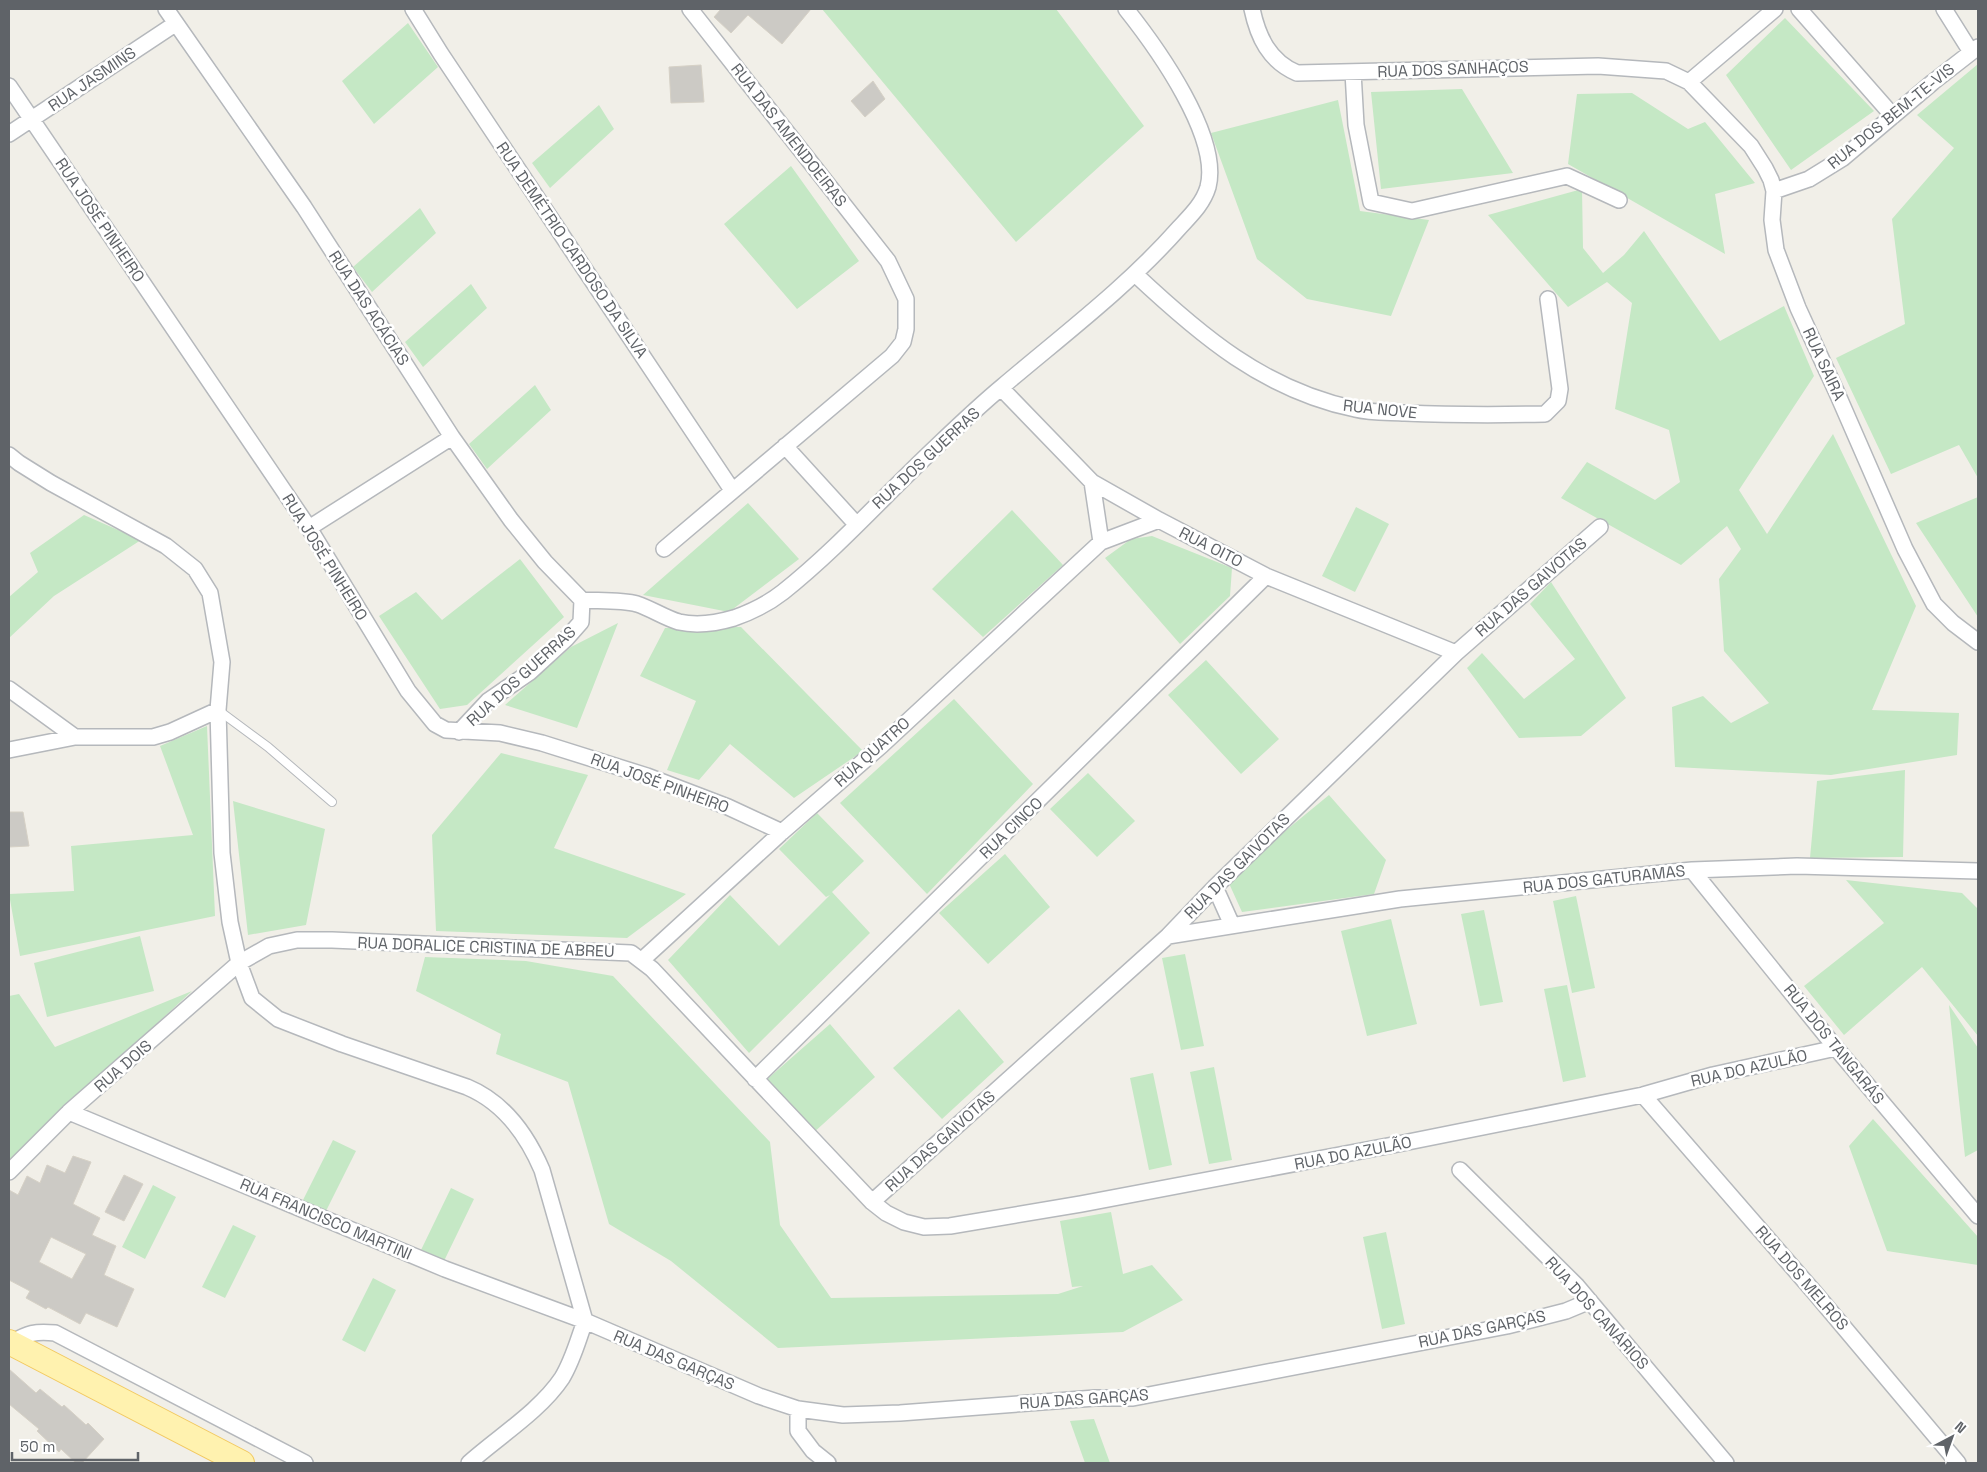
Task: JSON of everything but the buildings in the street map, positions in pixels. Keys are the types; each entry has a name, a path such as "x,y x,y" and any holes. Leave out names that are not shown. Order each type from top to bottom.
{"main road":[{"path":"10,1343 242,1463"}],"street":[{"name":"RUA DAS ACÁCIAS","path":"166,9 304,207 452,437 511,520 545,562 582,600"},
{"name":"RUA DEMÉTRIO CARDOSO DA SILVA","path":"413,9 446,62 732,490"},
{"name":"RUA DAS AMENDOEIRAS","path":"664,549 892,356 904,342 906,329 906,299 888,261 690,9"},
{"name":"RUA DOS GUERRAS","path":"459,732 488,701 530,672 566,639 581,622 582,600 636,604 680,622 702,624 734,618 752,611 781,594 936,447 1001,388 1135,274 1165,245 1199,206 1208,187 1210,163 1191,108 1174,78 1126,9"},
{"name":"RUA DOS SANHAÇOS","path":"1252,9 1260,38 1276,60 1287,69 1297,73 1598,66 1660,70 1675,74 1689,82"},
{"path":"1689,82 1775,9"},
{"path":"1799,9 1893,116"},
{"path":"1944,9 1974,49"},
{"name":"RUA JASMINS","path":"9,134 175,24"},
{"name":"RUA DOS BEM-TE-VIS","path":"1774,191 1809,179 1843,158 1974,49"},
{"path":"1353,72 1356,125 1371,202 1412,211 1567,176 1619,200"},
{"name":"RUA SAIRA","path":"1689,82 1751,146 1765,168 1774,191 1772,220 1776,250 1798,308 1837,392 1905,549 1934,604 1953,623 1978,642"},
{"name":"RUA JOSÉ PINHEIRO","path":"9,86 309,528 387,657 419,707 434,724 446,730 500,733 542,743 647,776 728,807 782,832"},
{"name":"RUA NOVE","path":"1135,274 1217,346 1275,382 1333,404 1357,410 1388,412 1453,415 1545,414 1558,401 1560,389 1548,299"},
{"name":"RUA OITO","path":"1001,388 1092,482 1159,520 1266,576 1456,653"},
{"path":"309,528 452,437"},
{"path":"785,446 856,524"},
{"path":"9,455 18,463 51,483 166,546 195,569 210,592 222,662 218,710 222,853 230,922 240,964 252,998 278,1020 481,1092 496,1103 520,1131 540,1165 585,1321 574,1353 561,1379 538,1405 469,1463"},
{"path":"1092,482 1101,542"},
{"name":"RUA QUATRO","path":"642,960 882,744 1101,542 1159,520"},
{"name":"RUA DAS GAIVOTAS","path":"872,1202 1168,936 1215,887 1456,653 1600,527"},
{"name":"RUA CINCO","path":"755,1079 1266,576"},
{"path":"9,689 75,738"},
{"path":"9,750 75,738 153,737 170,732 218,710"},
{"name":"RUA DOS GATURAMAS","path":"1168,936 1400,899 1692,870 1797,866 1976,873"},
{"name":"RUA DOS TANGARÁS","path":"1692,870 1836,1048 1972,1202 1978,1216"},
{"path":"1215,887 1232,925"},
{"name":"RUA DORALICE CRISTINA DE ABREU","path":"240,964 269,946 297,940 619,951 631,953 642,960 872,1202"},
{"name":"RUA DOIS","path":"9,1172 69,1112 240,964"},
{"name":"RUA DO AZULÃO","path":"872,1202 886,1214 904,1222 924,1227 950,1226 1081,1204 1643,1095 1713,1076 1836,1048"},
{"name":"RUA DOS MELROS","path":"1643,1095 1815,1293 1958,1463"},
{"name":"RUA FRANCISCO MARTINI","path":"69,1112 445,1269 585,1321"},
{"name":"RUA DOS CANÁRIOS","path":"1460,1170 1577,1286 1726,1463"},
{"name":"RUA DAS GARÇAS","path":"585,1321 758,1396 798,1409 843,1415 890,1414 1086,1398 1133,1398 1507,1326 1566,1311 1590,1301"},
{"path":"10,1343 28,1333 55,1333 305,1463"},
{"path":"798,1409 798,1431 813,1451 828,1463"}],"lane":[{"path":"218,710 268,748 332,802"}],"green space":[{"path":"822,9 1056,9 1144,126 1016,242"},
{"path":"1785,18 1874,111 1791,170 1726,75"},
{"path":"408,23 438,67 374,124 342,81"},
{"path":"1978,64 1978,478 1959,445 1891,474 1836,358 1905,324 1892,219 1954,148 1917,115"},
{"path":"1462,89 1513,173 1381,189 1371,92"},
{"path":"1632,93 1688,129 1705,122 1755,183 1715,194 1725,254 1568,164 1577,94"},
{"path":"1338,100 1360,211 1429,220 1391,316 1307,299 1257,259 1211,133"},
{"path":"599,105 614,129 550,188 532,163"},
{"path":"791,166 859,261 797,309 724,224"},
{"path":"1582,189 1583,248 1603,273 1624,255 1644,231 1720,341 1784,306 1814,376 1739,490 1767,534 1833,434 1916,606 1872,710 1959,713 1957,755 1831,775 1675,767 1672,707 1703,696 1731,723 1769,703 1724,651 1719,579 1741,549 1727,526 1681,565 1561,498 1587,462 1655,500 1680,482 1669,430 1615,409 1632,303 1607,282 1568,307 1488,215"},
{"path":"420,208 436,233 372,292 353,267"},
{"path":"471,284 487,308 423,367 405,342"},
{"path":"535,385 551,410 487,469 469,444"},
{"path":"1978,497 1978,617 1916,523"},
{"path":"748,503 799,559 729,612 643,595"},
{"path":"1356,507 1389,524 1355,592 1322,576"},
{"path":"1012,510 1063,565 983,637 932,589"},
{"path":"84,515 141,540 54,596 9,638 9,597 38,572 30,553"},
{"path":"1152,536 1232,568 1230,596 1180,644 1105,558 1131,539"},
{"path":"520,559 564,617 467,705 440,709 379,616 416,592 442,620"},
{"path":"1551,582 1626,698 1581,736 1519,738 1467,668 1482,653 1524,699 1575,659 1530,604"},
{"path":"618,623 577,728 505,705 571,647"},
{"path":"741,627 863,751 794,798 730,744 699,780 667,770 696,701 640,676 665,628"},
{"path":"1206,660 1279,739 1241,774 1168,695"},
{"path":"954,699 1033,784 927,894 840,803"},
{"path":"207,726 215,916 20,956 9,894 74,891 71,846 193,835 160,746"},
{"path":"501,753 588,775 554,848 686,894 627,938 436,931 432,835"},
{"path":"1905,770 1903,857 1810,858 1817,781"},
{"path":"1088,773 1135,821 1097,857 1050,809"},
{"path":"1329,795 1386,860 1374,894 1242,912 1227,879"},
{"path":"233,801 325,829 306,925 248,935"},
{"path":"817,813 864,861 832,892 870,933 749,1053 668,960 730,895 779,946 830,895 826,897 779,849"},
{"path":"1005,854 1050,907 988,964 939,913"},
{"path":"1846,880 1962,893 1978,909 1978,1036 1922,967 1844,1035 1804,986 1884,923"},
{"path":"1576,896 1595,988 1572,993 1553,901"},
{"path":"1484,910 1503,1002 1480,1006 1461,914"},
{"path":"1391,919 1417,1024 1367,1036 1341,931"},
{"path":"140,936 154,991 47,1017 34,963"},
{"path":"1185,954 1204,1046 1181,1050 1162,958"},
{"path":"425,957 526,961 613,976 770,1142 780,1225 831,1298 1058,1294 1083,1286 1072,1287 1060,1221 1111,1212 1123,1274 1152,1265 1183,1300 1123,1332 778,1348 671,1261 609,1224 568,1082 496,1054 501,1034 416,991"},
{"path":"1567,985 1586,1077 1563,1082 1544,989"},
{"path":"192,991 9,1161 9,996 19,994 55,1047"},
{"path":"1949,1005 1978,1048 1978,1150 1965,1157"},
{"path":"959,1009 1004,1062 942,1119 893,1068"},
{"path":"830,1024 875,1077 812,1134 764,1082"},
{"path":"1214,1067 1232,1160 1209,1164 1190,1072"},
{"path":"1153,1073 1172,1165 1149,1170 1130,1078"},
{"path":"1873,1119 1978,1237 1978,1265 1887,1251 1849,1146"},
{"path":"333,1140 356,1151 325,1213 302,1202"},
{"path":"153,1185 176,1197 145,1259 122,1247"},
{"path":"451,1188 474,1199 444,1261 421,1250"},
{"path":"233,1225 256,1236 225,1298 202,1287"},
{"path":"1386,1232 1405,1324 1382,1329 1363,1237"},
{"path":"373,1278 396,1290 365,1352 342,1340"},
{"path":"1094,1419 1110,1463 1085,1463 1070,1421"}]}
